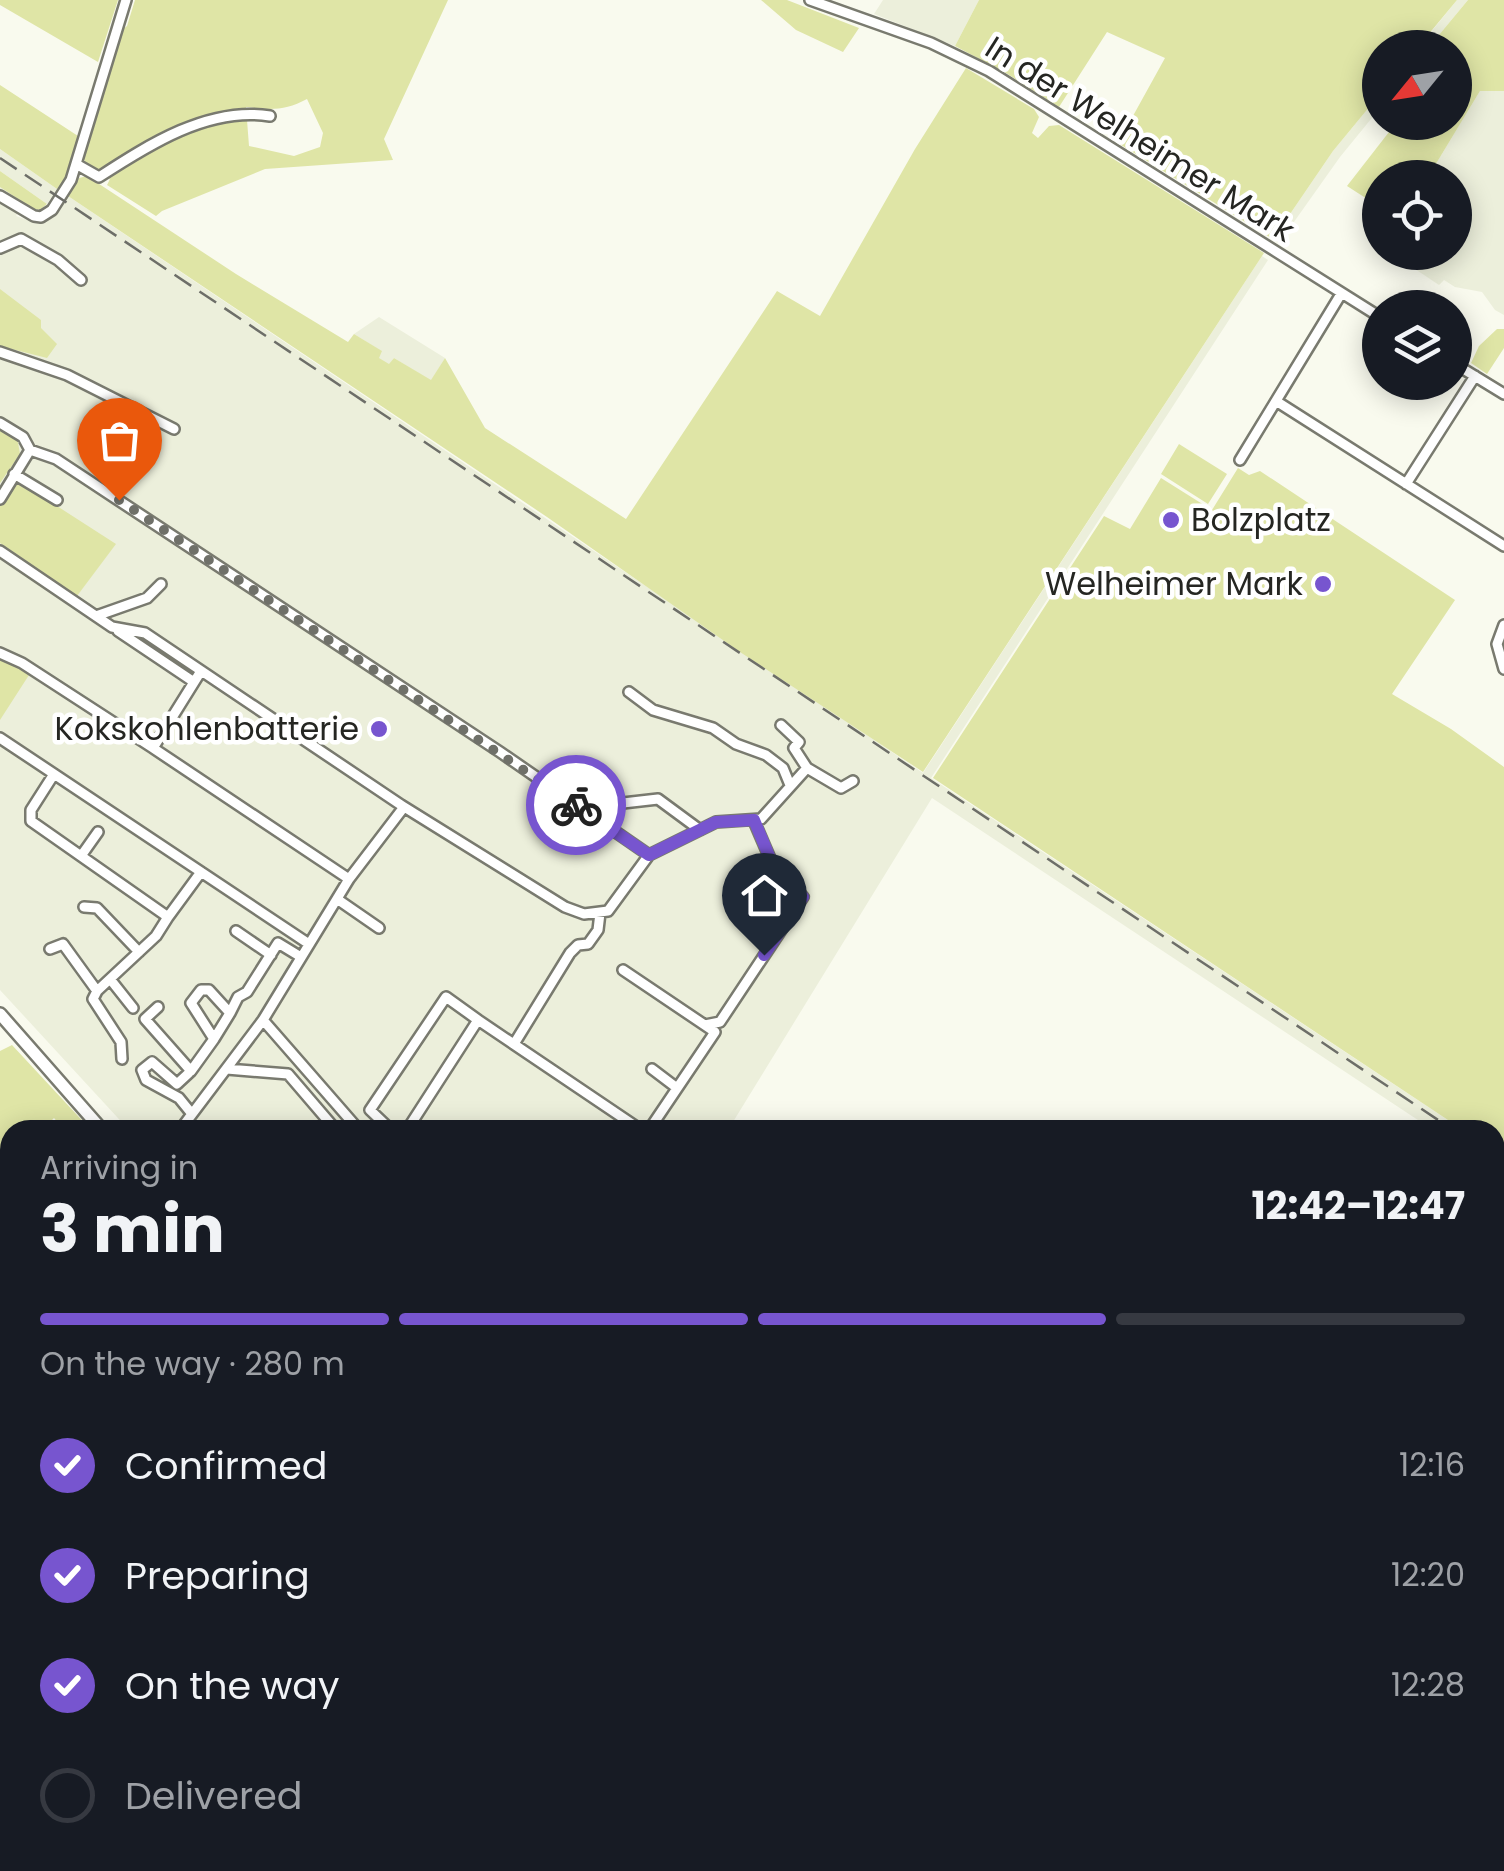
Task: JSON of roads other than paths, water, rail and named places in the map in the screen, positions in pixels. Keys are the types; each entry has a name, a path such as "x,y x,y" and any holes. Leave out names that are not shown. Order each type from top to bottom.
{"main road":[{"path":"0,1014 93,1120"}],"street":[{"path":"0,196 41,217 52,210 72,180 126,0"},
{"name":"In der Welheimer Mark","path":"810,0 931,43 989,71 1362,306"},
{"path":"76,164 99,177 161,140 220,116 270,116"},
{"path":"0,248 20,239 58,260 81,280"},
{"path":"1240,460 1342,294"},
{"path":"0,352 67,374 174,429"},
{"path":"1472,374 1504,394"},
{"path":"1406,484 1475,376"},
{"path":"1276,401 1504,546"},
{"path":"0,423 23,437 30,450 56,458 649,855"},
{"path":"0,498 30,450"},
{"path":"14,474 57,500"},
{"path":"0,551 194,682"},
{"path":"96,616 148,598 161,584"},
{"path":"1504,625 1497,644 1504,669"},
{"path":"112,627 145,633 397,802 564,906 584,914 608,911 649,855 716,822 761,820 807,768"},
{"path":"0,654 22,663 349,879"},
{"path":"153,748 201,671"},
{"path":"630,692 653,710 713,728 736,744 766,755 783,768 790,785"},
{"path":"781,726 799,742 794,748 807,768 840,788 853,780"},
{"path":"0,738 310,944"},
{"path":"568,773 623,803 658,798 700,830"},
{"path":"54,774 32,810 31,822 168,916"},
{"path":"188,1120 263,1020 349,879 404,806 397,802"},
{"path":"705,1025 720,1022 803,897 772,863 754,820"},
{"path":"80,856 98,832"},
{"path":"122,1058 121,1042 92,999 156,936 201,872"},
{"path":"337,899 379,928"},
{"path":"84,907 97,908 140,952"},
{"path":"514,1044 570,953 578,945 588,944 598,930 600,913"},
{"path":"236,930 270,955"},
{"path":"192,1114 178,1098 146,1080 142,1070 152,1062 158,1064 177,1084 214,1039 238,997 248,992 278,943 301,957"},
{"path":"50,948 63,944 97,992"},
{"path":"623,970 715,1032 656,1120"},
{"path":"110,979 133,1008"},
{"path":"214,1039 191,1003 194,998 201,990 209,990 230,1013"},
{"path":"380,1120 370,1110 446,996 625,1120"},
{"path":"158,1007 145,1019 191,1071"},
{"path":"263,1020 350,1120"},
{"path":"413,1120 478,1020"},
{"path":"226,1069 288,1074 327,1120"},
{"path":"652,1070 677,1088"}],"railway":[{"path":"0,158 1438,1120"}],"place":[{"name":"Bolzplatz","path":"1171,520"},
{"name":"Welheimer Mark","path":"1323,584"},
{"name":"Kokskohlenbatterie","path":"379,729"}]}
